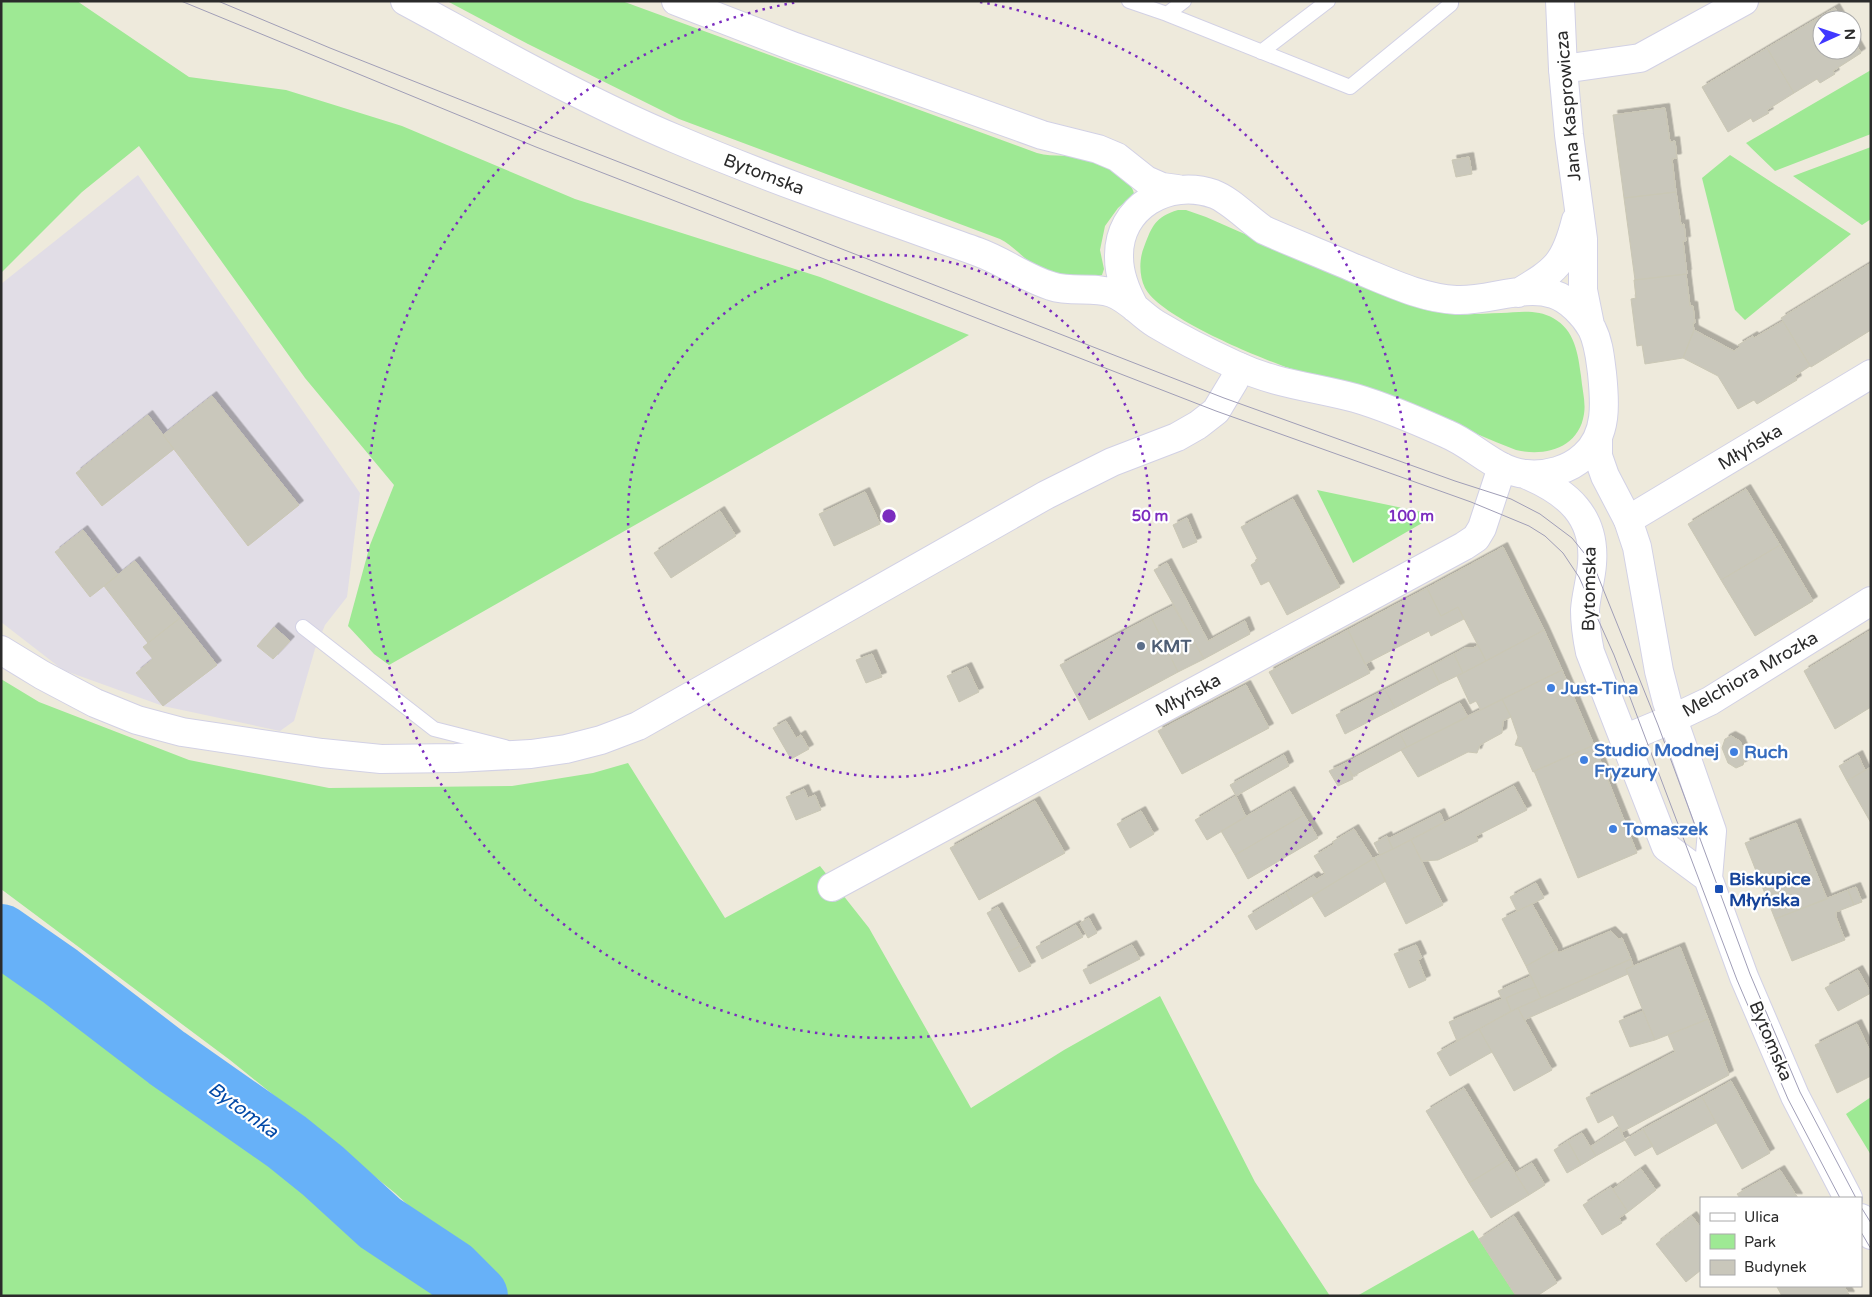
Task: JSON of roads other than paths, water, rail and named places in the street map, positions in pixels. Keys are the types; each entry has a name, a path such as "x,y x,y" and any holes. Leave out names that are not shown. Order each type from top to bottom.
{"street":[{"name":"Bytomska","path":"405,1 565,87 673,138 776,180 992,258 1053,287 1067,290 1101,290 1113,293 1120,296 1153,323 1239,368 1299,387 1358,399 1449,434 1515,470 1550,485 1567,497 1582,515 1590,534 1592,563 1585,608 1590,652 1666,847 1708,878"},
{"path":"676,1 795,47 1042,135 1098,149 1117,157 1146,180 1162,187 1196,190 1214,194 1227,201 1264,230 1400,287 1430,297 1458,301 1486,299 1537,291 1553,293 1566,300 1578,310 1592,328"},
{"name":"Jana Kasprowicza","path":"1560,1 1563,69 1578,211 1583,238 1582,290 1598,347 1605,401 1604,416 1598,438"},
{"path":"1563,69 1640,58 1744,1"},
{"path":"1134,308 1120,274 1118,256 1122,237 1130,219 1142,204 1156,195 1177,189"},
{"name":"Jana Kasprowicza","path":"1518,293 1541,280 1556,267 1570,246 1578,211"},
{"path":"1,650 42,675 95,703 137,720 182,732 322,753 381,759 530,754 575,747 601,740 638,726 1046,495 1112,462 1177,437 1216,411 1234,381 1239,368"},
{"name":"Młyńska","path":"1628,520 1871,374"},
{"name":"Bytomska","path":"1598,438 1598,456 1605,476 1628,520 1637,547 1660,671 1672,719 1712,831 1708,878 1744,977 1794,1096 1847,1197"},
{"path":"1515,470 1546,474 1561,470 1588,454 1598,438"},
{"name":"Młyńska","path":"832,887 1464,546 1476,538 1515,470"},
{"name":"Melchiora Mrozka","path":"1624,739 1710,701 1871,601"},
{"path":"1862,1220 1871,1235"}],"lane":[{"path":"1129,1 1167,14 1350,87 1451,4 1451,1"},
{"path":"1167,14 1184,1"},
{"path":"1261,52 1328,1"},
{"path":"304,626 434,729 530,754"}],"waterway":[{"name":"Bytomka","path":"1,935 60,976 167,1058 287,1142 323,1171 380,1223 451,1270 477,1296"}],"tram line":[{"path":"181,1 536,147 1216,411 1471,502 1529,526 1545,536 1563,553 1579,577 1614,655 1737,980 1788,1099 1839,1197"},
{"path":"218,1 330,48 542,132 1224,398 1455,481 1511,499 1540,514 1572,538 1593,564 1658,725 1750,974 1800,1092 1855,1197"},
{"path":"1862,1209 1871,1223"},
{"path":"1862,1234 1871,1249"}],"place":[{"name":"KMT","path":"1141,646"},
{"name":"Just-Tina","path":"1551,688"},
{"name":"Ruch","path":"1734,752"},
{"name":"Studio Modnej Fryzury","path":"1584,760"},
{"name":"Tomaszek","path":"1613,829"},
{"name":"Biskupice Młyńska","path":"1719,889"}]}
